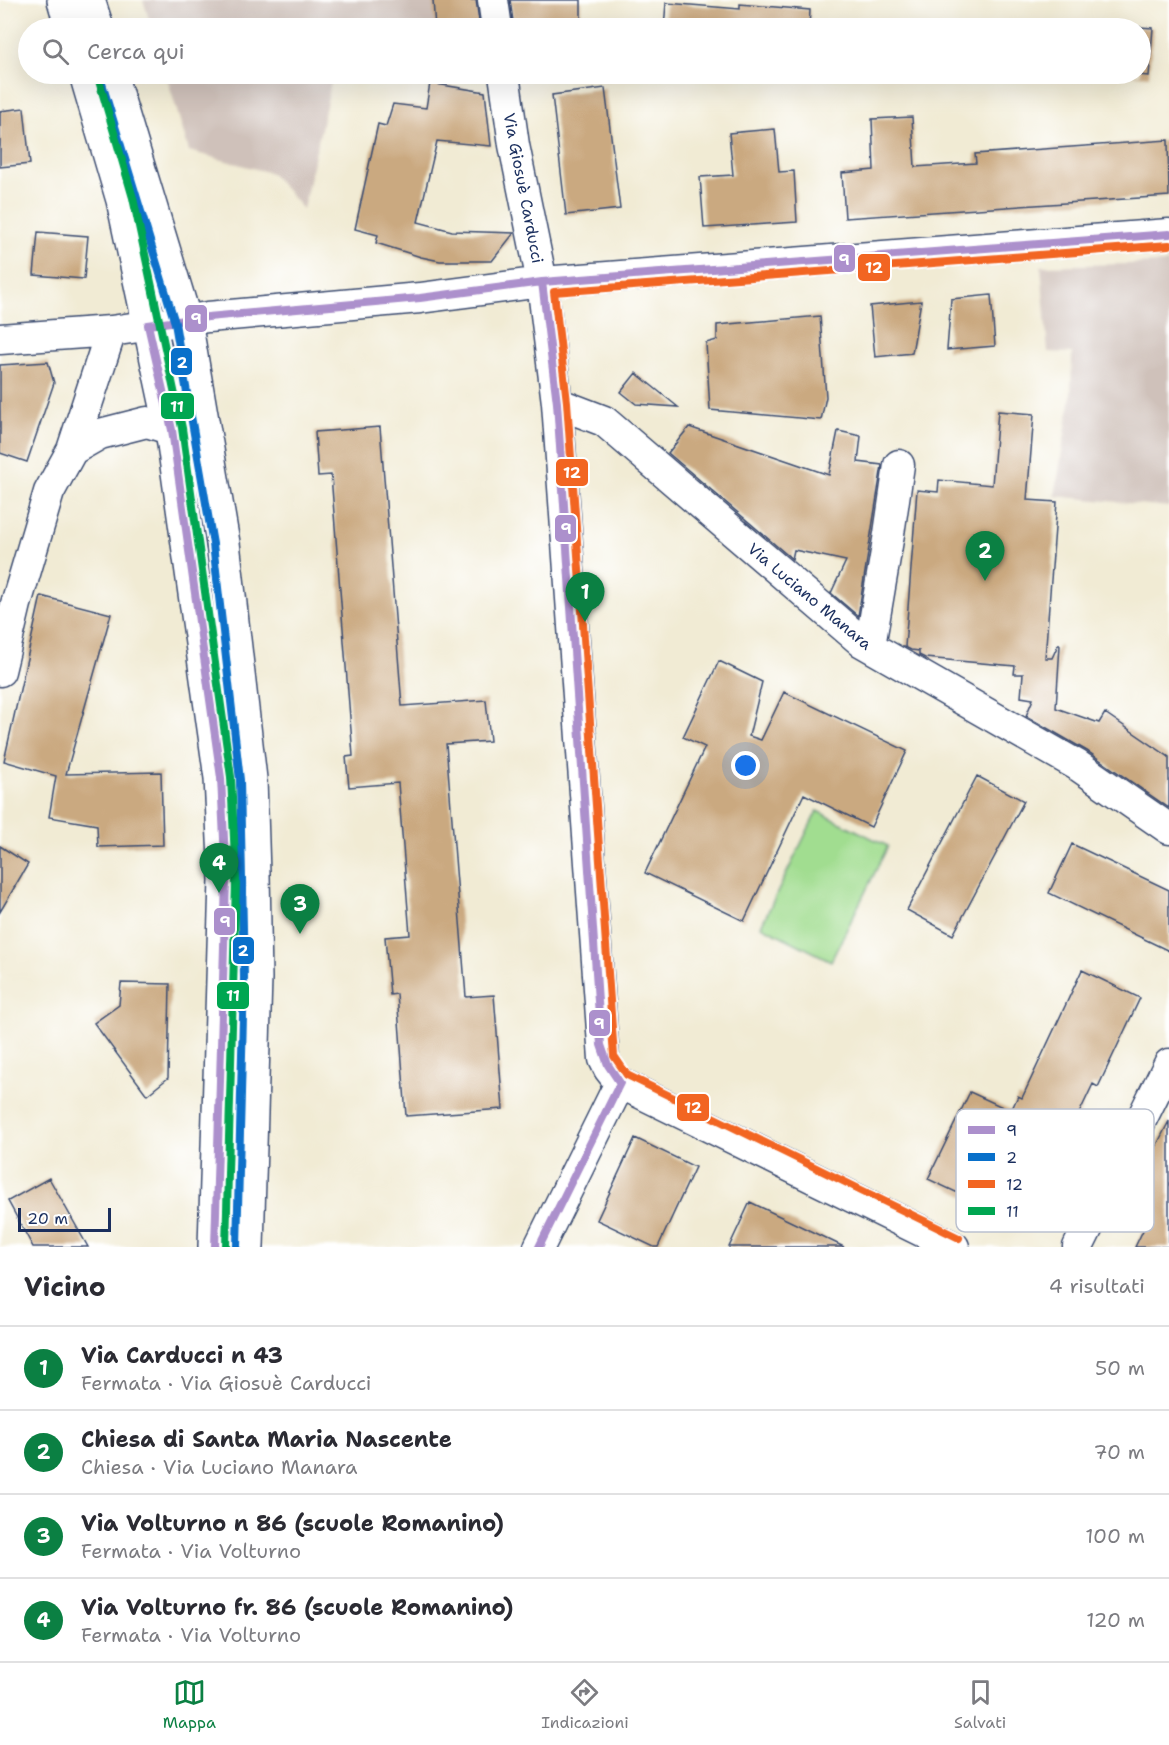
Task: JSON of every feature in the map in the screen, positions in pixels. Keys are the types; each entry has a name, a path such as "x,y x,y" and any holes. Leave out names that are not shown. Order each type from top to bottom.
{"street":[{"path":"64,0 69,18"},
{"path":"88,0 94,18"},
{"path":"493,0 496,18"},
{"path":"89,84 123,200 172,430 221,778 226,880 215,1247"},
{"path":"113,84 185,321 223,543 250,779 255,978 246,1247"},
{"name":"Via Giosuè Carducci","path":"505,84 514,145 542,282 557,403 602,1045 604,1059 620,1083"},
{"path":"0,339 111,331 185,321 420,298 542,282 1169,234"},
{"path":"0,671 16,604 48,492 72,450 111,331"},
{"name":"Via Luciano Manara","path":"557,403 604,421 862,642 1077,765 1169,829"},
{"path":"72,450 100,434 147,422 172,430"},
{"path":"870,646 899,465"},
{"path":"1147,1109 1169,1064"},
{"path":"539,1247 620,1083 954,1247"},
{"path":"1078,1247 1085,1232"}],"shaded area":[{"path":"143,0 485,0 487,18 149,18"},
{"path":"169,84 331,84 303,209 271,173 189,151"},
{"path":"1169,263 1169,507 1055,496 1071,396 1072,353 1048,352 1041,266"}],"green space":[{"path":"817,811 888,846 831,961 761,926"}],"building":[{"path":"433,0 476,0 479,18 434,18"},
{"path":"510,0 581,0 581,18 513,18"},
{"path":"666,3 740,9 740,4 810,10 810,18 665,18"},
{"path":"1151,28 1153,28 1151,52"},
{"path":"430,84 485,92 491,146 437,141 418,222 452,231 514,233 492,261 440,261 421,257 376,243 378,235 355,229 378,124 386,126 393,104 426,108"},
{"path":"605,88 620,209 566,215 552,95"},
{"path":"24,108 30,164 0,167 0,111"},
{"path":"912,117 915,167 976,163 975,154 1168,140 1169,196 845,218 842,173 874,170 872,119"},
{"path":"775,129 779,172 794,171 797,222 704,228 700,177 733,175 729,133"},
{"path":"38,232 88,236 84,279 34,275"},
{"path":"991,295 995,346 947,350 951,299"},
{"path":"921,301 912,353 875,357 870,306"},
{"path":"820,316 826,397 821,420 710,410 706,343 717,340 717,325"},
{"path":"48,362 54,383 27,462 0,453 0,365"},
{"path":"636,373 678,407 636,404 621,392"},
{"path":"998,411 1034,414 1027,500 1057,502 1045,658 1052,658 1060,645 1056,708 1099,723 1105,713 1169,757 1169,808 1087,751 1026,716 1033,699 1021,697 1023,674 1014,674 1015,666 925,658 919,655 919,651 905,647 917,490 938,492 939,480 992,485"},
{"path":"380,427 402,706 486,700 490,741 446,744 466,997 494,995 503,1109 406,1116 397,994 390,995 385,937 410,935 398,783 349,787 346,757 353,756 331,475 318,476 315,432"},
{"path":"689,427 829,475 838,431 861,436 858,462 882,465 858,616 831,593 846,561 794,550 792,559 668,453"},
{"path":"41,596 111,614 66,774 161,772 163,845 98,847 97,825 49,817 56,776 4,761"},
{"path":"719,661 762,682 749,736 761,740 784,692 907,751 871,827 804,794 744,921 645,873 705,747 683,737"},
{"path":"977,776 1024,801 953,935 907,910"},
{"path":"1072,844 1169,890 1169,951 1049,893"},
{"path":"0,846 28,864 0,912"},
{"path":"1082,970 1140,998 1098,1087 1093,1084 1081,1109 1012,1109 1018,1096 1022,1098"},
{"path":"121,983 170,984 168,1078 147,1095 94,1023 119,1005"},
{"path":"970,1092 1007,1109 962,1109"},
{"path":"956,1121 956,1192 928,1179"},
{"path":"1169,1121 1169,1247 1135,1247 1142,1232 1154,1232 1154,1151"},
{"path":"635,1138 695,1167 658,1247 597,1220"},
{"path":"49,1178 88,1247 33,1247 8,1201"},
{"path":"750,1202 844,1247 729,1247"}],"transit line":[{"name":"11","path":"100,84 133,198 182,428 231,777 236,880 226,1247"},
{"name":"2","path":"102,84 175,323 213,544 240,780 244,978 237,1247"},
{"name":"9","path":"215,1247 226,880 221,778 172,430 148,325 208,317 420,298 542,282 1169,234"},
{"name":"12","path":"959,1238 627,1075 614,1056 567,402 554,292 1169,245"},
{"name":"9","path":"539,1247 620,1083 608,1065 601,1045 557,403 542,282"}],"place":[{"name":"Chiesa di Santa Maria Nascente","path":"985,581"},
{"name":"Via Carducci n 43","path":"585,622"},
{"name":"Via Volturno fr. 86 (scuole Romanino)","path":"219,893"},
{"name":"Via Volturno n 86 (scuole Romanino)","path":"300,934"}]}
